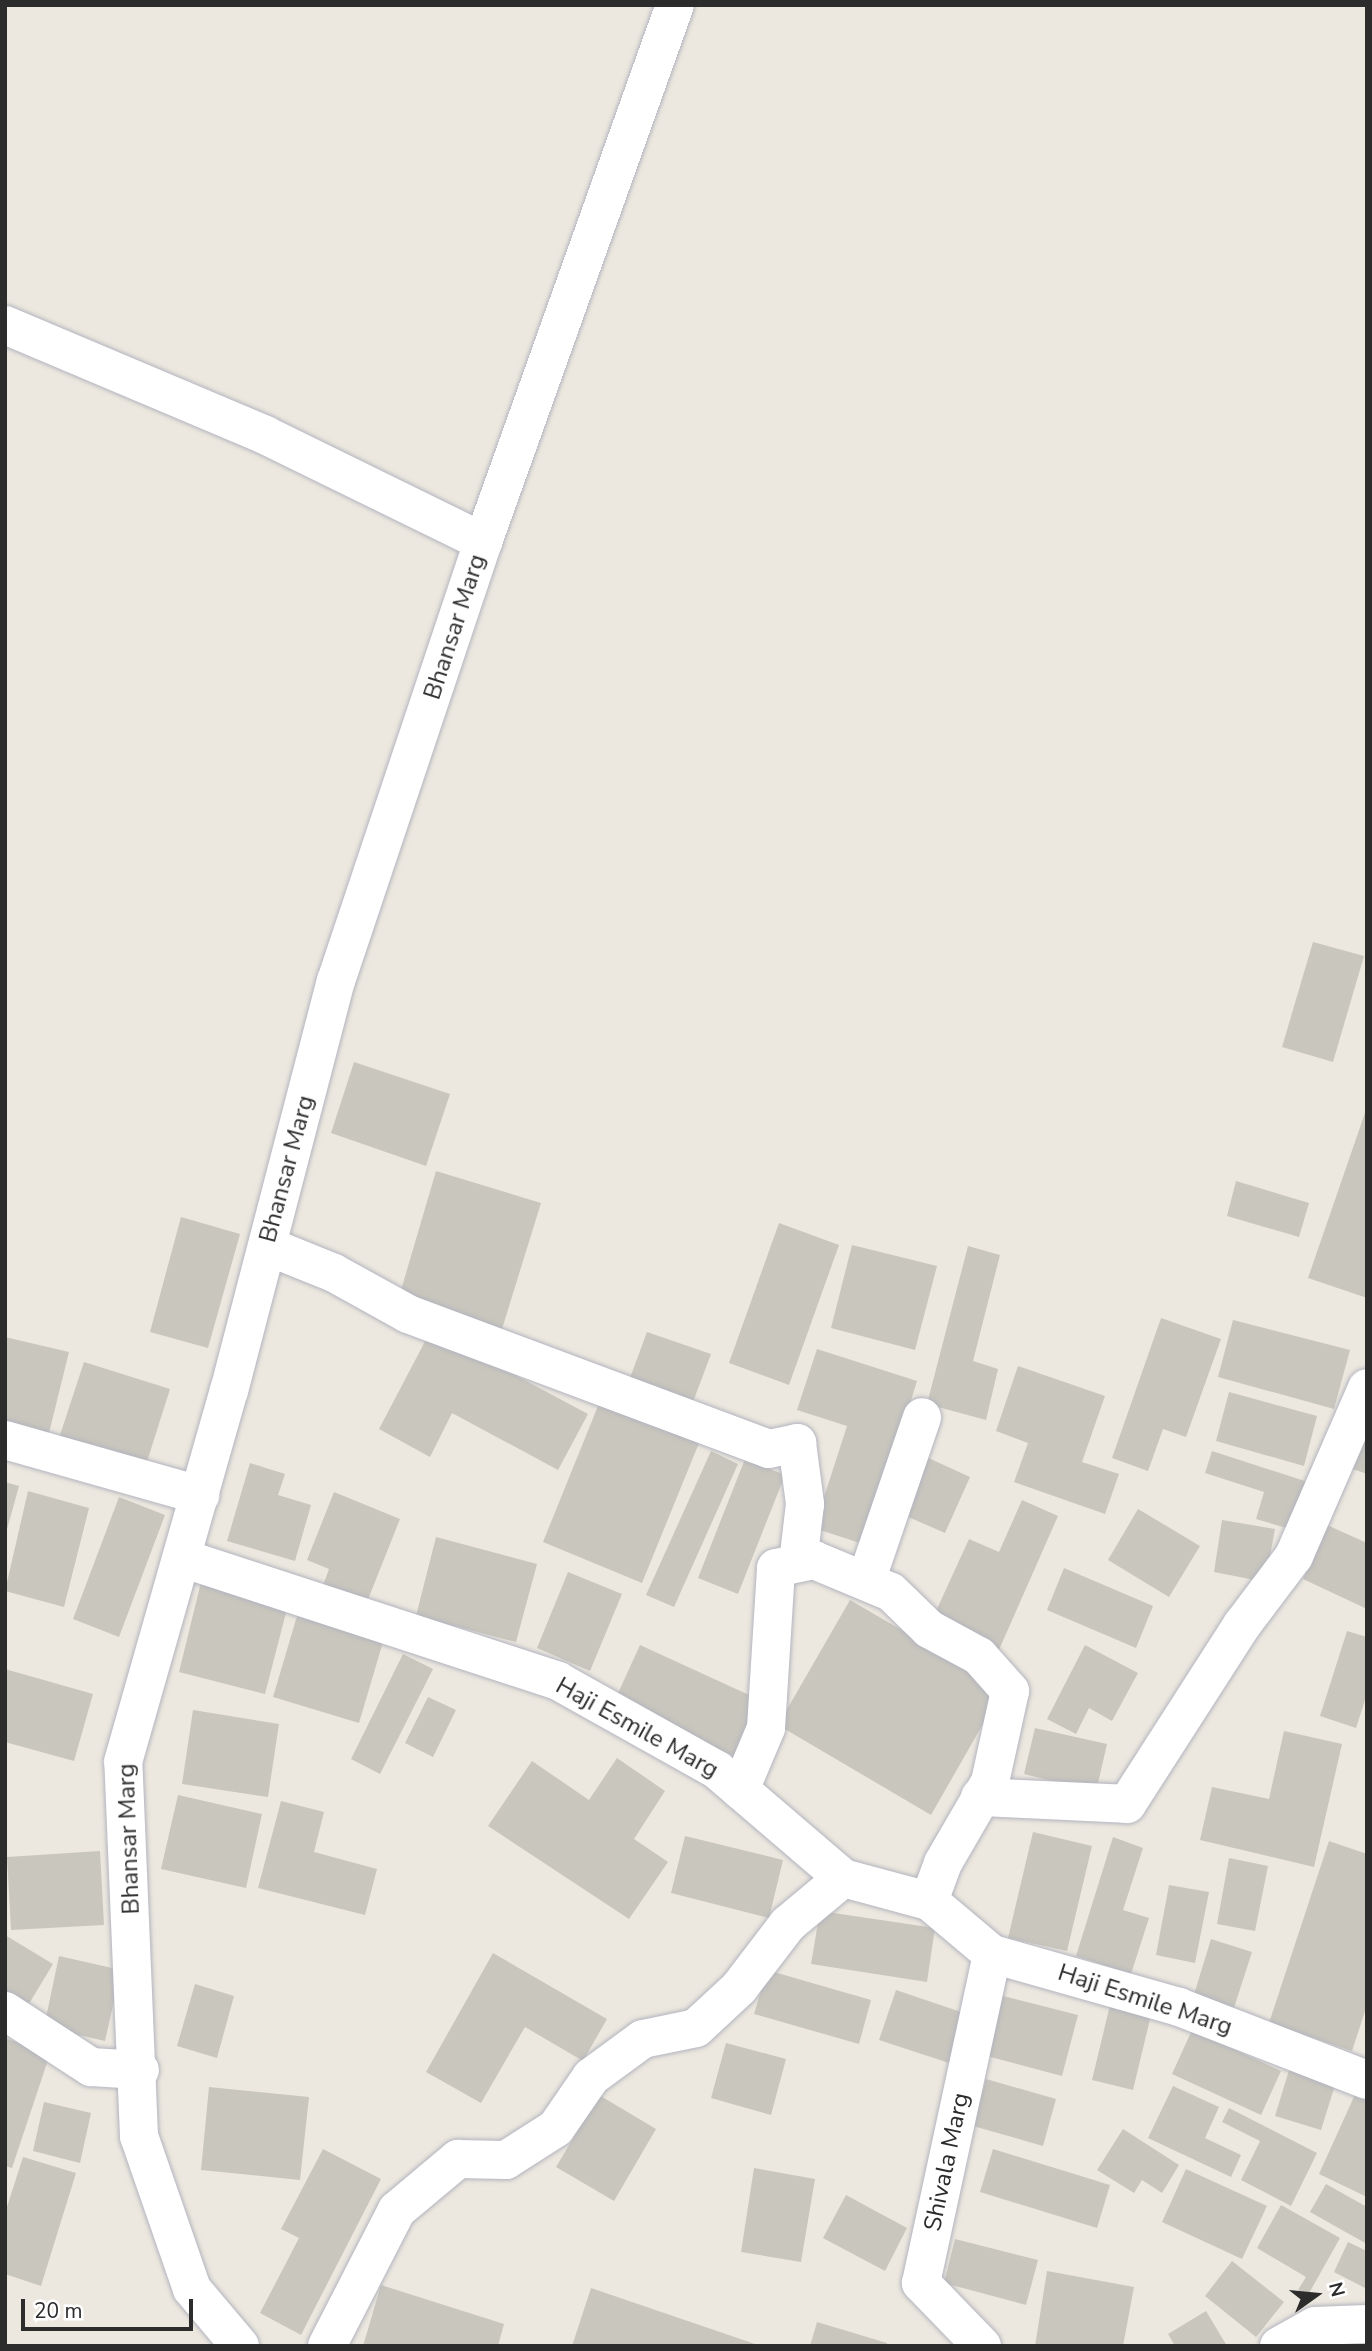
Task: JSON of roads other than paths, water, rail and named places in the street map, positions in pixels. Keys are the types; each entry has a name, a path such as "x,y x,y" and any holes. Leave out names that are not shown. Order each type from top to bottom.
{"street":[{"name":"Bhansar Marg","path":"240,2346 192,2289 139,2136 140,2070 123,1762 200,1495 337,981 483,542 675,5"},
{"path":"5,324 264,435 483,542"},
{"path":"267,1246 334,1273 408,1314 731,1435 769,1449 797,1443 805,1504 798,1563"},
{"path":"980,1797 1127,1804 1242,1625 1294,1556 1367,1388"},
{"path":"866,1581 922,1417"},
{"path":"5,1440 200,1495"},
{"name":"Haji Esmile Marg","path":"182,1558 558,1681 717,1770 843,1878 929,1900 992,1954 1179,2007 1367,2080"},
{"path":"740,1790 766,1728 776,1568 814,1560 891,1592 929,1629 979,1656 1010,1691 990,1782 943,1863 929,1900"},
{"path":"327,2346 397,2210 458,2159 506,2160 556,2128 591,2077 643,2039 696,2028 739,1988 788,1924 843,1878"},
{"name":"Shivala Marg","path":"982,2346 921,2283 992,1954"},
{"path":"5,2011 91,2067 140,2070"},
{"path":"1279,2346 1315,2326 1367,2324"}]}
